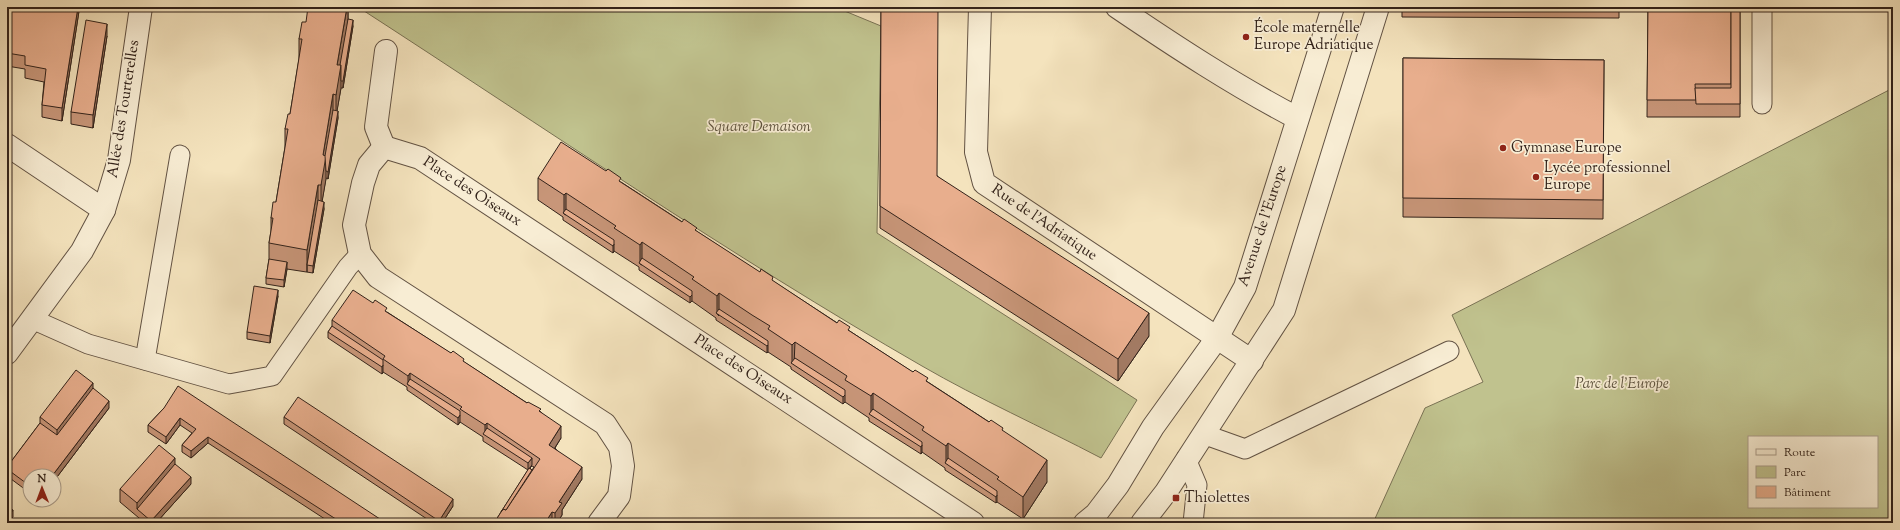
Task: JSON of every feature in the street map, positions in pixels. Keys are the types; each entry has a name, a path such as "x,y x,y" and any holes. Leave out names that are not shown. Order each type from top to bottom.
{"street":[{"name":"Allée des Tourterelles","path":"7,353 82,251 104,210 119,160 141,7"},
{"name":"Rue de l'Adriatique","path":"980,7 976,152 984,183 1252,361"},
{"path":"1117,7 1198,62 1256,97 1297,118"},
{"name":"Avenue de l'Europe","path":"1085,523 1096,514 1118,485 1153,428 1217,338 1245,287 1333,7"},
{"path":"1142,523 1166,492 1284,310 1378,7"},
{"path":"386,51 376,127 384,147 368,166 363,183 354,225 360,254 378,277 605,424 620,447 623,466 618,496 599,523"},
{"path":"7,145 104,210"},
{"name":"Place des Oiseaux","path":"384,147 420,158 973,523"}],"lane":[{"path":"1762,7 1762,104"},
{"path":"145,360 180,155"},
{"path":"32,319 88,344 229,384 272,376 348,267 360,254"},
{"path":"1203,434 1245,449 1449,351"},
{"path":"1186,459 1197,484 1193,523"}],"green space":[{"name":"Square Demaison","path":"358,7 835,7 881,26 877,233 1137,400 1101,458 988,401 922,366 850,324 708,236"},
{"name":"Parc de l'Europe","path":"1893,88 1893,523 1373,523 1425,408 1483,382 1452,315"}],"building":[{"path":"12,7 78,7 62,108 42,105 46,69 25,65 25,56 7,53 7,41"},
{"path":"308,7 347,7 337,65 341,65 336,95 333,94 323,155 326,156 321,185 318,185 307,250 269,243 273,218 271,218 273,202 276,202 288,129 285,129 288,114 290,114 302,39 299,39 302,22 306,22"},
{"path":"881,7 938,7 937,176 1149,313 1118,359 880,206"},
{"path":"1648,7 1731,7 1731,84 1695,84 1696,100 1647,100"},
{"path":"1731,7 1740,7 1740,104 1696,104 1695,88 1731,88"},
{"path":"348,19 353,20 343,81 341,81 340,65"},
{"path":"86,20 107,24 93,115 71,112"},
{"name":"Gymnase Europe","path":"1403,58 1604,60 1603,200 1403,198"},
{"path":"333,110 338,111 328,172 326,171 325,156"},
{"path":"561,142 606,171 608,169 621,178 619,181 682,222 684,219 697,228 695,230 760,272 761,269 773,277 772,280 837,323 839,320 850,327 848,330 913,372 915,370 928,378 926,381 989,422 991,420 1003,428 1002,430 1047,460 1023,497 997,479 999,477 948,443 946,446 922,430 924,427 873,393 871,396 845,380 847,376 795,342 792,345 768,329 770,326 719,293 717,296 692,279 694,277 642,242 640,245 614,228 616,226 566,193 564,195 538,178"},
{"path":"318,200 324,202 313,266 307,265"},
{"path":"566,209 614,240 613,246 563,213"},
{"path":"642,258 692,291 692,295 690,297 639,263"},
{"path":"269,259 287,262 284,280 266,278"},
{"path":"254,286 278,290 270,336 247,332"},
{"path":"353,290 373,303 375,300 387,308 385,311 451,353 453,351 464,359 463,361 527,403 528,402 541,409 539,411 561,426 549,445 582,467 559,502 562,503 555,513 552,512 545,523 494,523 503,509 506,510 540,459 487,423 485,425 460,409 462,407 410,373 408,376 383,359 385,356 332,320"},
{"path":"719,309 768,341 768,345 767,346 716,313"},
{"path":"332,326 383,360 382,367 328,332"},
{"path":"795,358 845,390 845,395 843,397 791,363"},
{"path":"76,370 93,383 57,430 40,417"},
{"path":"410,379 460,411 458,418 407,384"},
{"path":"178,386 386,523 342,523 208,437 191,451 182,445 196,429 180,418 166,437 148,425 164,408"},
{"path":"93,388 109,401 58,468 22,468 22,480 7,469 40,423 57,435"},
{"path":"298,397 453,499 439,521 284,417"},
{"path":"873,409 922,442 921,447 869,414"},
{"path":"487,428 532,458 528,463 483,434"},
{"path":"159,445 175,458 137,503 120,489"},
{"path":"948,458 997,491 996,497 945,463"},
{"path":"175,464 191,477 151,521 137,509"},
{"path":"529,468 532,470 506,510 503,509 501,512"},
{"path":"7,506 13,510 7,518"}],"place":[{"name":"École maternelle Europe Adriatique","path":"1246,37"},
{"name":"Gymnase Europe","path":"1503,148"},
{"name":"Lycée professionnel Europe","path":"1536,177"},
{"name":"Thiolettes","path":"1176,498"}]}
